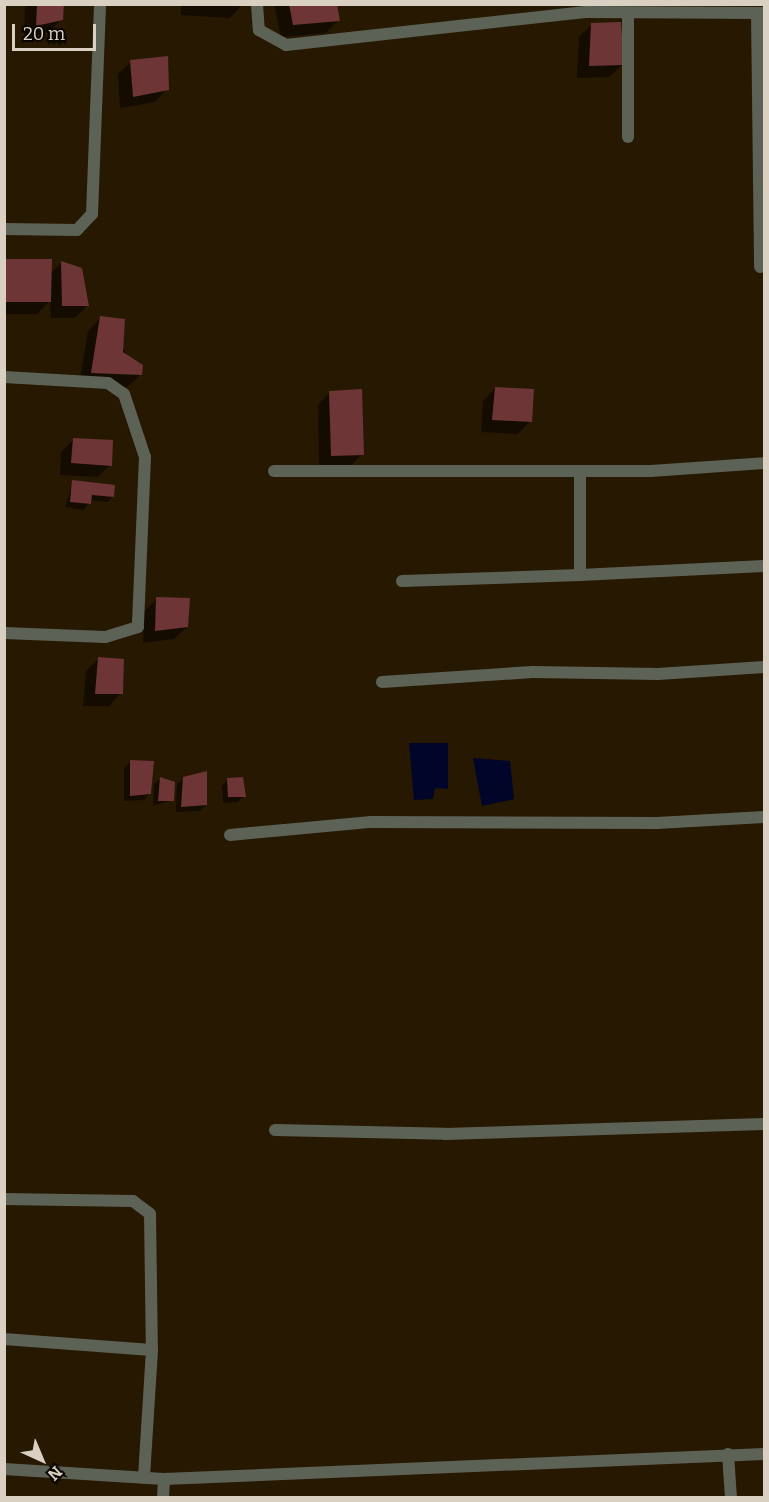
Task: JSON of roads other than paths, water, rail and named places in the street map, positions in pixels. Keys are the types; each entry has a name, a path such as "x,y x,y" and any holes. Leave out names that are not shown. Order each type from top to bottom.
{"street":[{"path":"4,229 77,230 92,214 100,4"},
{"path":"257,4 259,30 286,45 585,12 761,13 760,267"},
{"path":"628,13 628,137"},
{"path":"4,377 108,383 124,394 145,457 138,627 105,637 4,633"},
{"path":"274,471 580,471 765,463"},
{"path":"580,471 580,575"},
{"path":"402,581 765,566"},
{"path":"382,682 533,672 658,674 765,667"},
{"path":"230,835 382,821 657,823 765,817"},
{"path":"275,1130 446,1134 765,1124"},
{"path":"4,1199 143,1205 154,1227 152,1350 144,1478"},
{"path":"4,1339 152,1350"},
{"path":"728,1454 730,1497"},
{"path":"4,1469 164,1479 765,1454"},
{"path":"163,1497 164,1479"}],"water":[{"path":"409,743 448,743 448,789 435,788 433,799 414,800"},
{"path":"473,758 510,761 514,799 482,806"}]}
